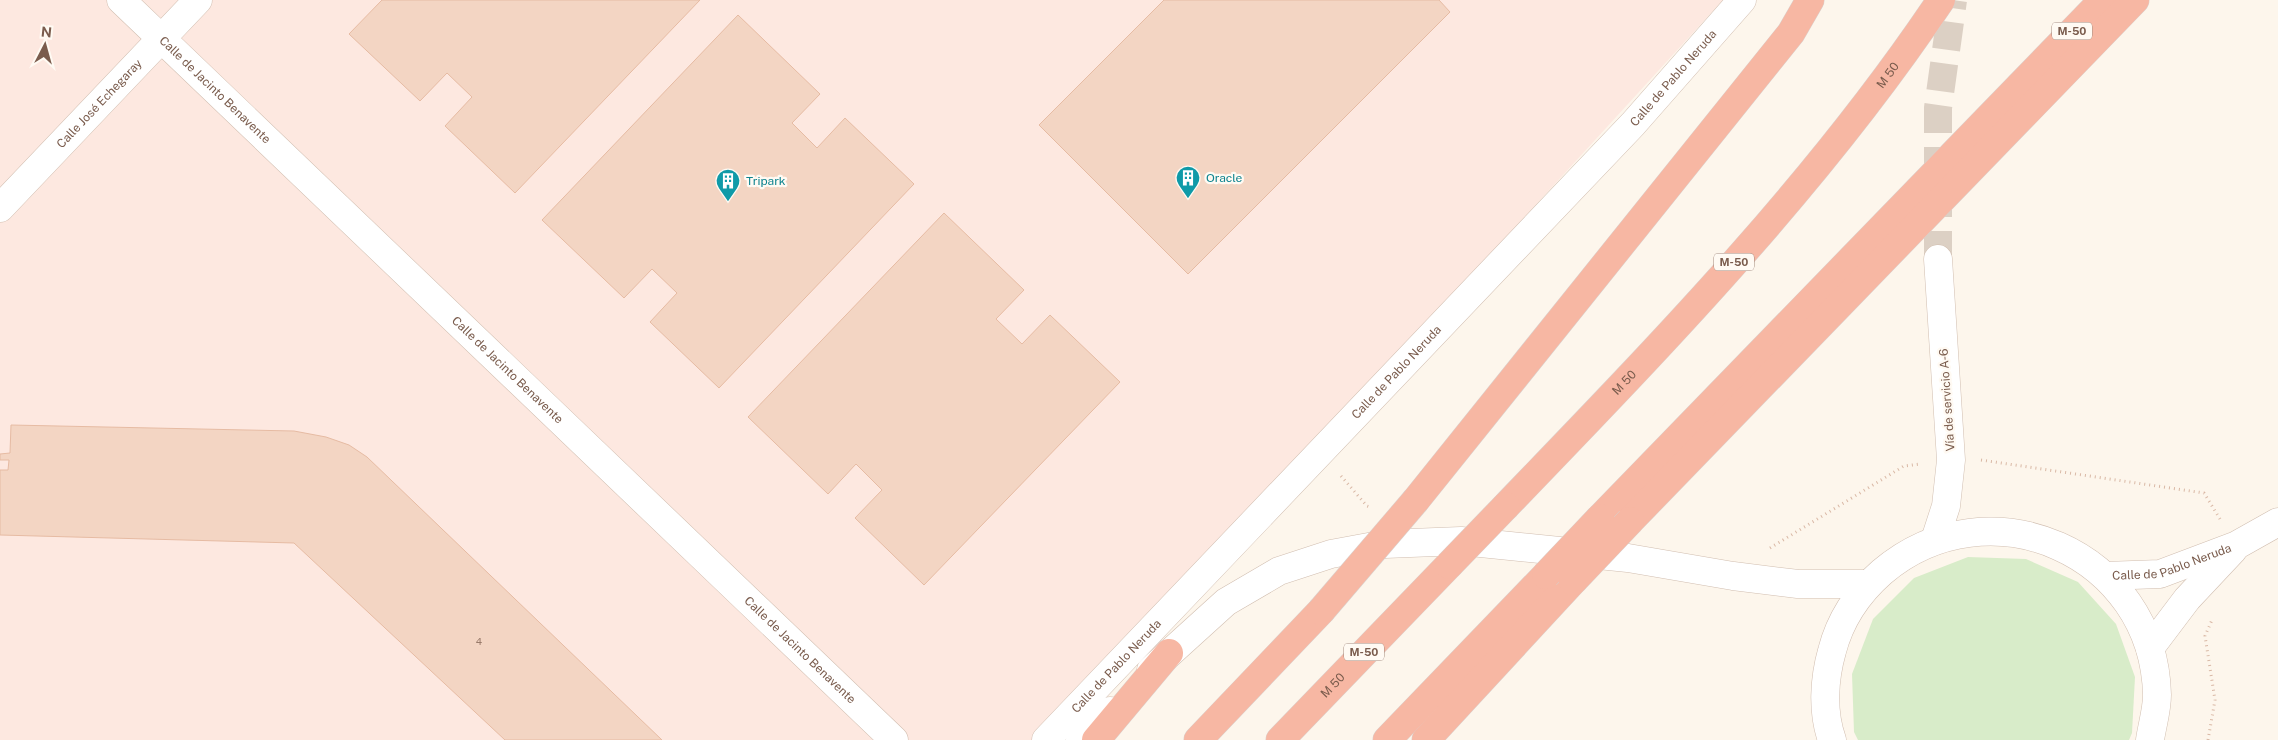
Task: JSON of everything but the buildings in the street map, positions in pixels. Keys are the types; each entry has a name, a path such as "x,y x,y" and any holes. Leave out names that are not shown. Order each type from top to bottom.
{"highway":[{"path":"1198,740 1321,611 1416,500 1791,33 1810,0"},
{"name":"M 50","path":"1280,740 1594,415 1754,241 1898,64 1941,0"},
{"name":"M-50","path":"1387,740 2103,0"},
{"path":"1426,740 1630,521 2135,0"},
{"path":"1096,740 1169,652"}],"street":[{"name":"Calle de Jacinto Benavente","path":"121,0 894,740"},
{"name":"Calle José Echegaray","path":"0,208 198,0"},
{"name":"Calle de Pablo Neruda","path":"1046,740 1626,131 1742,0"},
{"name":"Vía de servicio A-6","path":"1935,540 1946,506 1951,460 1938,259"},
{"name":"Calle de Pablo Neruda","path":"2106,576 2160,574 2237,545 2278,522"},
{"path":"1832,740 1825,701 1827,669 1835,639 1849,610 1868,584 1899,558 1935,540 1980,530 2025,534 2068,549 2106,576 2132,609 2150,648 2157,696 2150,740"},
{"path":"1080,740 1169,652 1226,602 1279,571 1332,554 1385,544 1461,541 1628,558 1733,576 1798,584 1868,584"},
{"name":"Calle de Pablo Neruda","path":"2150,648 2186,599 2237,545"}],"path":[{"path":"1318,454 1334,467 1367,506"},
{"path":"2208,740 2215,700 2205,636 2215,613"}],"shaded area":[{"path":"0,0 1723,0 1047,740 0,740"}],"green space":[{"path":"1968,557 2026,559 2078,582 2116,624 2135,677 2132,733 2129,740 1858,740 1854,732 1852,674 1873,619 1914,578"}],"tunnel":[{"path":"1938,259 1938,108 1953,0"}],"place":[{"name":"Oracle","path":"1188,199"},
{"name":"Tripark","path":"728,202"}]}
